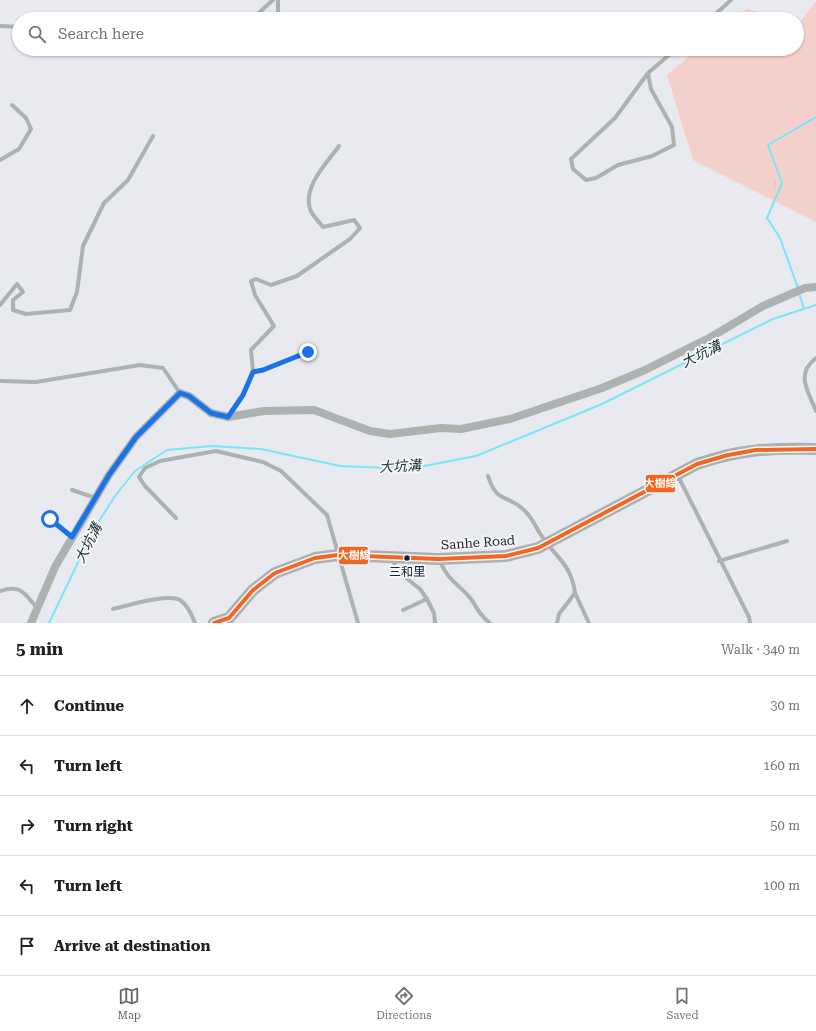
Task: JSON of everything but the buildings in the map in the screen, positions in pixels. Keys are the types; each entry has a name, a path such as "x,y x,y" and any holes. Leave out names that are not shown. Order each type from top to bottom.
{"main road":[{"name":"Sanhe Road","path":"214,623 231,621 253,590 275,573 315,558 338,554 393,558 439,559 506,556 528,552 677,473 723,455 752,449 816,449"}],"street":[{"path":"31,623 55,568 109,475 136,437 180,393 189,396 211,413 228,417 264,411 314,410 370,431 390,434 441,428 461,429 510,419 569,400 645,370 711,337 762,306 804,288 816,287"}],"lane":[{"path":"260,12 273,0"},
{"path":"278,0 278,12"},
{"path":"718,12 731,0"},
{"path":"0,26 12,27"},
{"path":"648,73 651,89 672,127 674,145 652,156 618,164 596,178 586,180 573,169 571,159 615,118 648,73 668,56"},
{"path":"0,160 19,149 31,129 26,118 12,105"},
{"path":"0,305 17,284 23,292 13,300 13,310 26,314 70,310 78,292 83,246 104,203 128,180 153,136"},
{"path":"228,417 243,395 253,372 251,350 274,326 256,296 251,281 256,279 272,285 297,276 350,239 360,228 354,220 323,227 310,210 309,195 312,185 339,146"},
{"path":"253,372 263,370 308,352"},
{"path":"816,358 806,367 804,379 816,411"},
{"path":"0,381 36,382 140,364 154,365 163,368 180,393"},
{"path":"176,518 139,478 145,468 160,461 216,451 263,462 281,471 327,516 358,623"},
{"path":"677,473 750,623"},
{"path":"488,476 492,489 497,495 515,502 526,511 547,543 563,560 574,586 575,593 589,623"},
{"path":"72,490 96,498"},
{"path":"50,519 72,537"},
{"path":"719,561 787,540"},
{"path":"393,558 396,570 420,589 427,599 434,613 435,623"},
{"path":"439,559 445,574 471,599 481,617 490,623"},
{"path":"0,591 12,587 18,589 37,608"},
{"path":"557,623 559,614 575,593"},
{"path":"113,609 169,597 180,600 190,610 195,623"},
{"path":"403,610 427,599"}],"shaded area":[{"path":"816,1 816,222 693,160 667,75 690,56 804,56 804,17"},
{"path":"747,8 756,12 742,12"}],"waterway":[{"path":"798,288 780,238 767,218 782,183 768,145 816,117"},
{"path":"799,293 804,309"},
{"name":"大坑溝","path":"49,623 94,529 115,496 135,471 167,450 212,446 261,449 340,466 389,468 424,466 476,456 602,404 773,319 816,305"}],"transit line":[{"name":"大樹線","path":"214,623 229,618 253,590 275,573 315,558 338,555 439,559 506,556 538,548 697,464 728,455 756,450 816,449"}],"place":[{"name":"三和里","path":"407,558"}],"route":[{"path":"50,519 72,537 109,475 136,437 180,393 189,396 211,413 228,417 243,395 253,372 263,370 308,352"}]}
